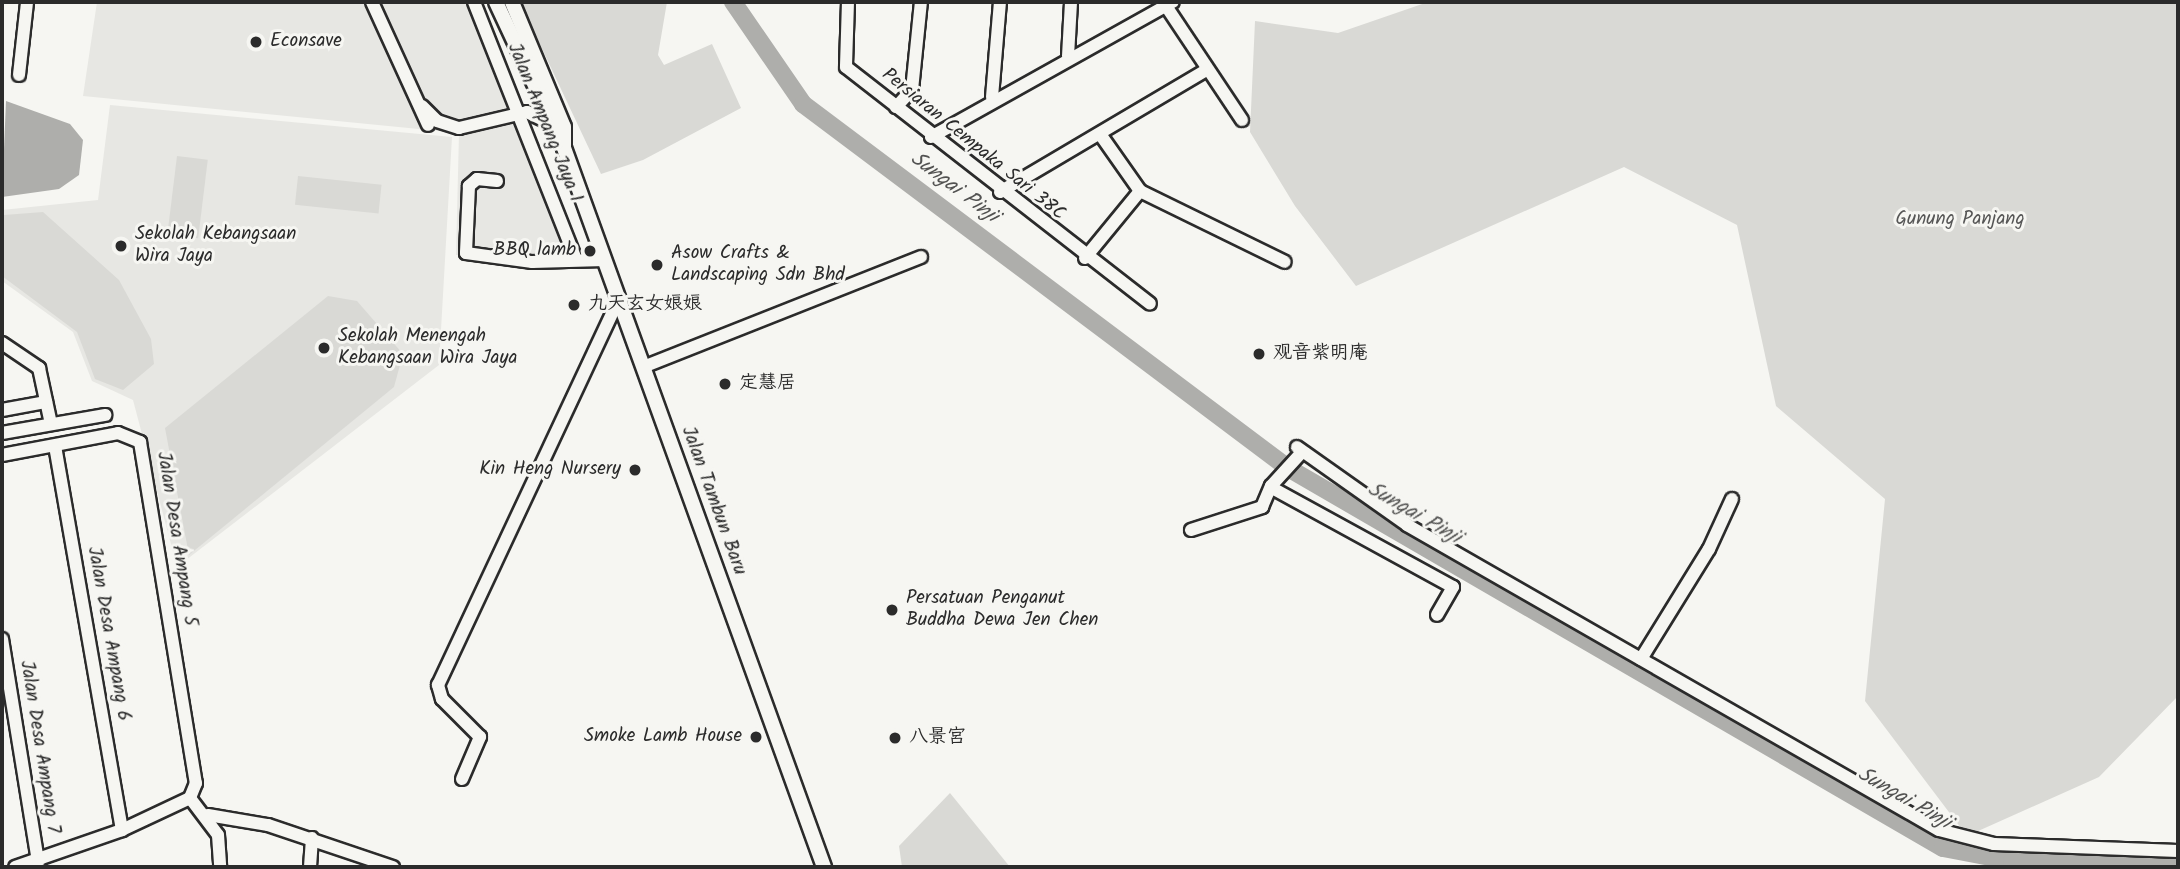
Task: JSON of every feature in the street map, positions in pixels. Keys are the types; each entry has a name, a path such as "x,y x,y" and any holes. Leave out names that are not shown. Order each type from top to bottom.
{"main road":[{"name":"Jalan Tambun Baru","path":"496,2 550,123 564,148 824,867"},
{"name":"Jalan Tambun Baru","path":"512,2 564,127 564,148"}],"street":[{"path":"19,75 27,2"},
{"path":"372,2 422,106 428,125"},
{"name":"Jalan Ampang Jaya 1","path":"474,2 525,112 576,259"},
{"name":"Persiaran Cempaka Sari 38C","path":"848,2 844,58 846,67 1000,192 1150,304"},
{"path":"897,107 912,90 921,2"},
{"path":"992,97 1000,2"},
{"path":"1068,56 1072,2"},
{"path":"931,136 992,97 1169,4 1206,70 1242,120"},
{"path":"1000,192 1206,70"},
{"path":"525,112 531,77"},
{"path":"422,106 437,121 459,128 525,112 550,123"},
{"path":"1100,134 1140,191 1286,262"},
{"path":"497,181 477,179 469,186 466,248 472,257 605,260"},
{"path":"1085,258 1140,191"},
{"path":"643,367 780,316 922,257"},
{"path":"462,779 480,737 442,699 438,685 618,300"},
{"path":"2,343 39,368 51,424"},
{"path":"2,410 46,402"},
{"path":"2,433 105,415"},
{"path":"74,421 78,442"},
{"name":"Jalan Desa Ampang 5","path":"2,455 118,433 140,442 197,783 190,798"},
{"name":"Jalan Desa Ampang 6","path":"55,446 122,830"},
{"path":"1191,530 1245,515 1262,507 1298,452 1407,525 1955,836 2178,851"},
{"path":"1276,483 1453,587 1437,615"},
{"path":"1641,659 1709,550 1732,499"},
{"name":"Jalan Desa Ampang 7","path":"2,639 38,862"},
{"path":"15,867 38,862 122,830 190,798 208,815 221,847 219,867"},
{"path":"208,815 229,814 312,838 393,867"},
{"path":"310,867 312,838"}],"shaded area":[{"path":"97,2 474,2 580,262 456,255 459,133 83,96"},
{"path":"6,101 70,124 83,140 79,175 59,189 2,197"},
{"name":"Sekolah Menengah Kebangsaan Wira Jaya","path":"110,105 452,137 439,365 177,567 133,400 92,381 73,332 2,281 2,210 98,200"}],"green space":[{"path":"520,2 667,2 658,55 664,65 712,44 741,108 643,160 601,174"},
{"name":"Gunung Panjang","path":"1428,2 2178,2 2178,696 2099,777 1967,836 1865,701 1885,499 1776,406 1737,225 1624,167 1356,286 1295,206 1250,132 1255,21 1338,33"},
{"path":"177,156 208,160 198,238 167,234"},
{"path":"298,176 382,185 379,214 295,205"},
{"path":"43,212 119,280 151,339 154,364 123,390 95,379 77,332 2,276 4,215"},
{"path":"328,296 357,301 403,354 394,387 189,555 165,428"},
{"path":"950,793 1010,867 902,867 899,846"}],"waterway":[{"name":"Sungai Pinji","path":"733,2 803,104 1288,468 1943,848 2012,861 2178,867"}],"place":[{"name":"Econsave","path":"256,42"},
{"name":"Sekolah Kebangsaan Wira Jaya","path":"121,246"},
{"name":"BBQ lamb","path":"590,251"},
{"name":"Asow Crafts & Landscaping Sdn Bhd","path":"657,265"},
{"name":"九天玄女娘娘","path":"574,305"},
{"name":"Sekolah Menengah Kebangsaan Wira Jaya","path":"324,348"},
{"name":"观音紫明庵","path":"1259,354"},
{"name":"定慧居","path":"725,384"},
{"name":"Kin Heng Nursery","path":"635,470"},
{"name":"Persatuan Penganut Buddha Dewa Jen Chen","path":"892,610"},
{"name":"Smoke Lamb House","path":"756,737"},
{"name":"八景宫","path":"895,738"}]}
